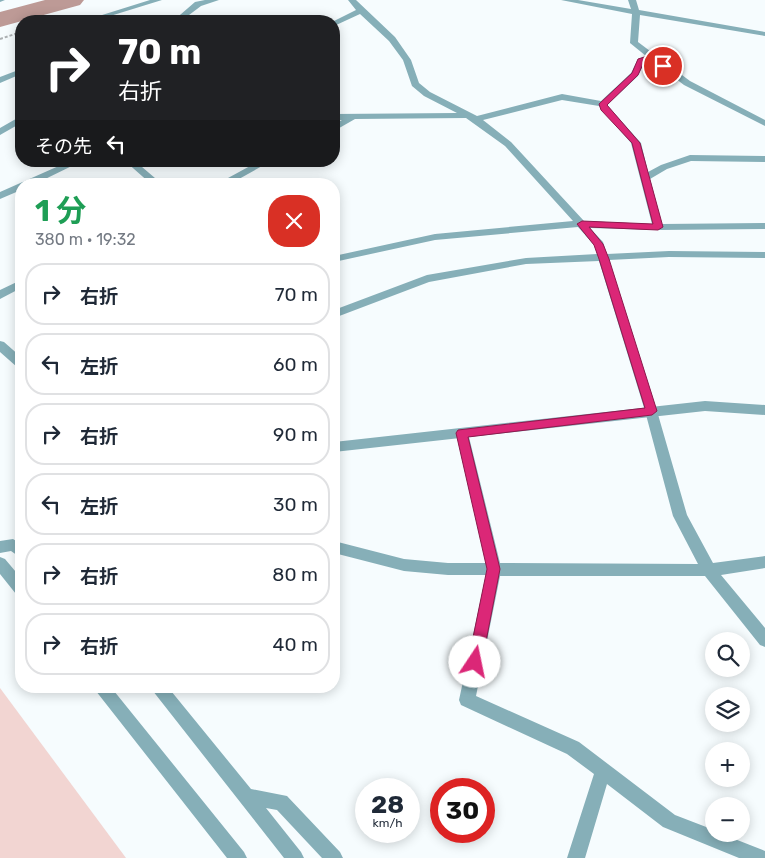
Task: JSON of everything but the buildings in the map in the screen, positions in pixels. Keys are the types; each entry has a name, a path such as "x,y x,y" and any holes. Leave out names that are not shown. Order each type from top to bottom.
{"street":[{"path":"107,15 158,0"},
{"path":"184,15 198,4 215,0"},
{"path":"352,0 361,12 392,39 407,60 415,84 427,94 471,117 508,144 598,244 652,411 680,516 709,570 765,640"},
{"path":"565,0 765,34"},
{"path":"632,0 636,13 634,44 688,83 765,123"},
{"path":"188,1 198,4"},
{"path":"340,21 361,12"},
{"path":"603,104 635,74 641,61 651,57"},
{"path":"0,80 15,74"},
{"path":"340,116 471,117 562,97 603,104"},
{"path":"603,104 604,108 636,143 658,227"},
{"path":"340,125 355,116"},
{"path":"0,132 15,123"},
{"path":"646,177 664,167 690,158 765,160"},
{"path":"40,178 65,167"},
{"path":"136,167 150,178"},
{"path":"234,178 255,167"},
{"path":"0,196 15,189"},
{"path":"340,257 435,237 582,224 658,227 765,226"},
{"path":"340,312 427,279 526,261 604,259 669,254 765,254"},
{"path":"0,295 15,287"},
{"path":"0,345 15,359"},
{"path":"340,447 705,406 765,410"},
{"path":"462,433 494,569 467,700 573,748 669,820 760,858"},
{"path":"0,546 13,545 15,547"},
{"path":"340,549 404,566 448,569 709,570 765,562"},
{"path":"0,563 15,582"},
{"path":"106,693 238,858"},
{"path":"163,693 295,858"},
{"path":"576,858 603,770"},
{"path":"245,797 281,802 334,858"}],"path":[{"path":"0,38 15,34"}],"shaded area":[{"path":"0,688 126,858 0,858"}],"waterway":[{"path":"18,15 72,0"},
{"path":"0,20 15,16"}],"route":[{"path":"475,662 494,569 462,433 652,411 604,259 598,244 582,224 658,227 636,143 604,108 603,104 635,74 641,61 651,57 663,66"}]}
